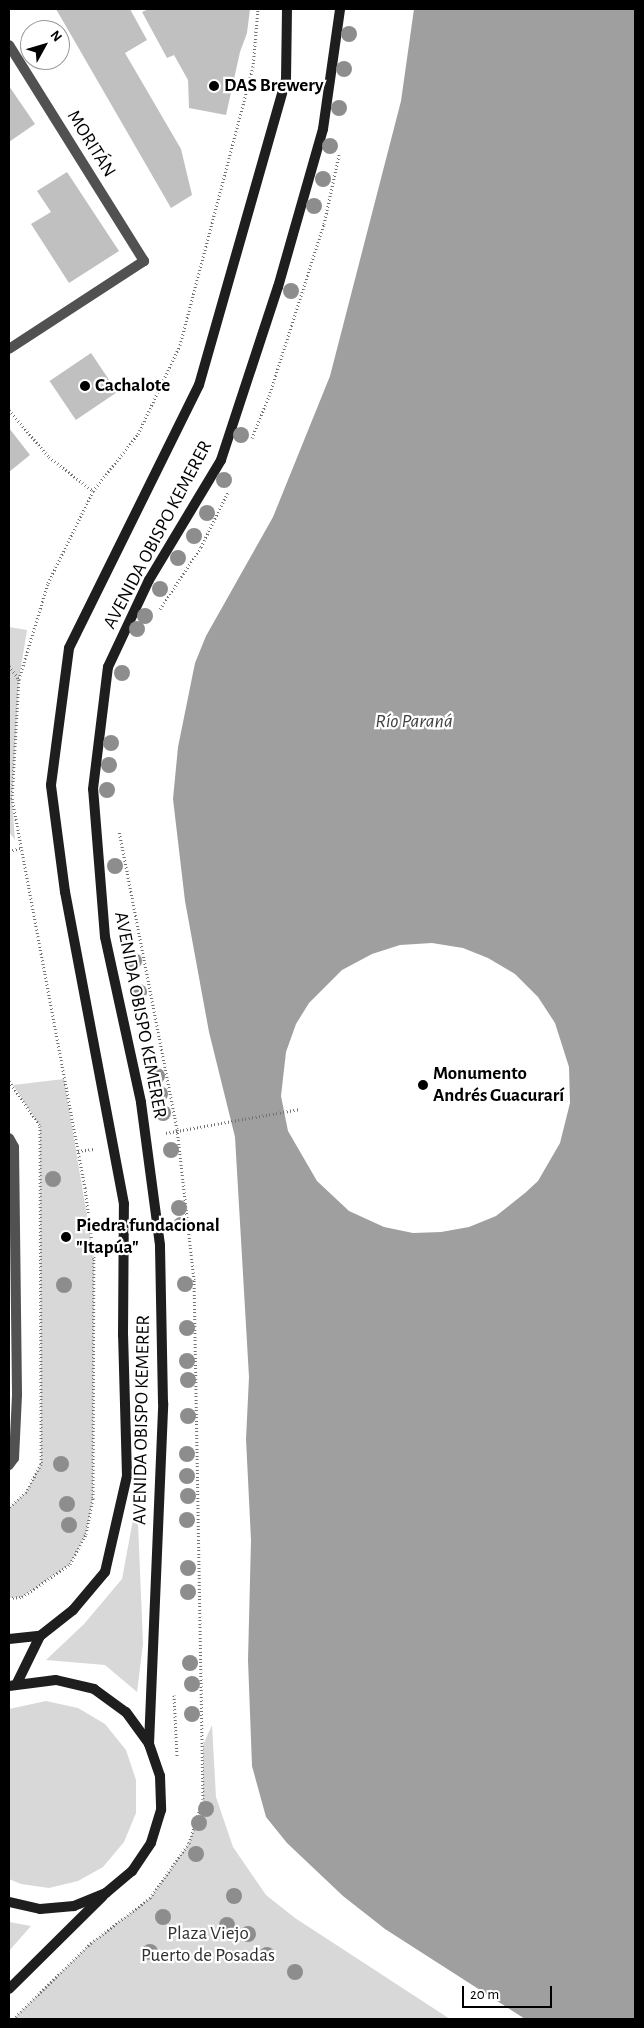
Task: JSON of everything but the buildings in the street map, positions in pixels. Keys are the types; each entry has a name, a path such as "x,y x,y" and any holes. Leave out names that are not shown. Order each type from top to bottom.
{"main road":[{"name":"AVENIDA OBISPO KEMERER","path":"13,1684 40,1636 74,1610 105,1572 128,1476 123,1335 124,1204 65,892 51,785 69,648 199,385 286,80 287,9"},
{"name":"AVENIDA OBISPO KEMERER","path":"149,1744 163,1403 160,1245 141,1102 104,937 93,789 108,667 149,580 221,460 278,286 323,128 340,9"},
{"path":"9,1638 40,1636"},
{"name":"AVENIDA OBISPO KEMERER","path":"9,1902 40,1909 74,1906 106,1893 132,1871 151,1843 158,1818 160,1776 149,1744 126,1712 94,1689 56,1680 13,1684"},
{"path":"9,1989 106,1893"}],"street":[{"name":"MORITÁN","path":"9,45 144,261 9,349"},
{"path":"9,1138 14,1147 17,1395 14,1458 9,1465"}],"path":[{"path":"208,236 253,67 258,9"},
{"path":"251,441 269,396 324,224 341,148"},
{"path":"9,410 48,457 93,491"},
{"path":"159,611 201,547 232,483"},
{"path":"9,666 18,678"},
{"path":"118,828 177,1129 193,1270 203,1744"},
{"path":"9,851 21,848"},
{"path":"9,1598 22,1597 70,1564 86,1534 93,1498 94,1258 64,1079"},
{"path":"9,1081 13,1085"},
{"path":"226,1120 300,1109"},
{"path":"173,1692 177,1758"}],"green space":[{"path":"9,627 27,630 19,679 12,799 15,840 9,832"},
{"path":"64,1079 94,1258 93,1498 86,1534 70,1564 22,1597 9,1598 9,1508 26,1492 41,1464 40,1126 13,1085"},
{"path":"137,1498 143,1644 137,1692 105,1665 46,1660 84,1624 122,1579"},
{"path":"46,1701 78,1708 105,1724 126,1750 136,1780 136,1813 124,1842 103,1867 78,1881 49,1888 21,1884 9,1879 9,1709"},
{"name":"Plaza Viejo Puerto de Posadas","path":"212,1725 216,1797 233,1847 266,1895 295,1918 450,2019 13,2019 91,1943 150,1898 189,1843 203,1799 203,1745"},
{"path":"9,1922 31,1926 9,1951"}],"water":[{"name":"Río Paraná","path":"414,9 635,9 635,2019 525,2019 385,1929 343,1896 287,1843 266,1817 252,1766 248,1660 251,1540 246,1439 249,1377 235,1137 209,1032 185,901 173,799 178,747 195,663 206,636 273,517 330,376 401,101","holes":["432,943 463,948 488,958 515,974 538,997 555,1023 569,1067 570,1103 560,1143 538,1181 496,1216 469,1227 441,1232 413,1233 384,1227 349,1211 317,1181 288,1131 281,1096 286,1052 296,1024 309,1003 342,970 372,954 400,945"]}],"place":[{"name":"DAS Brewery","path":"214,86"},
{"name":"Cachalote","path":"85,386"},
{"name":"Monumento Andrés Guacurarí","path":"423,1085"},
{"name":"Piedra fundacional \"Itapúa\"","path":"66,1237"}]}
